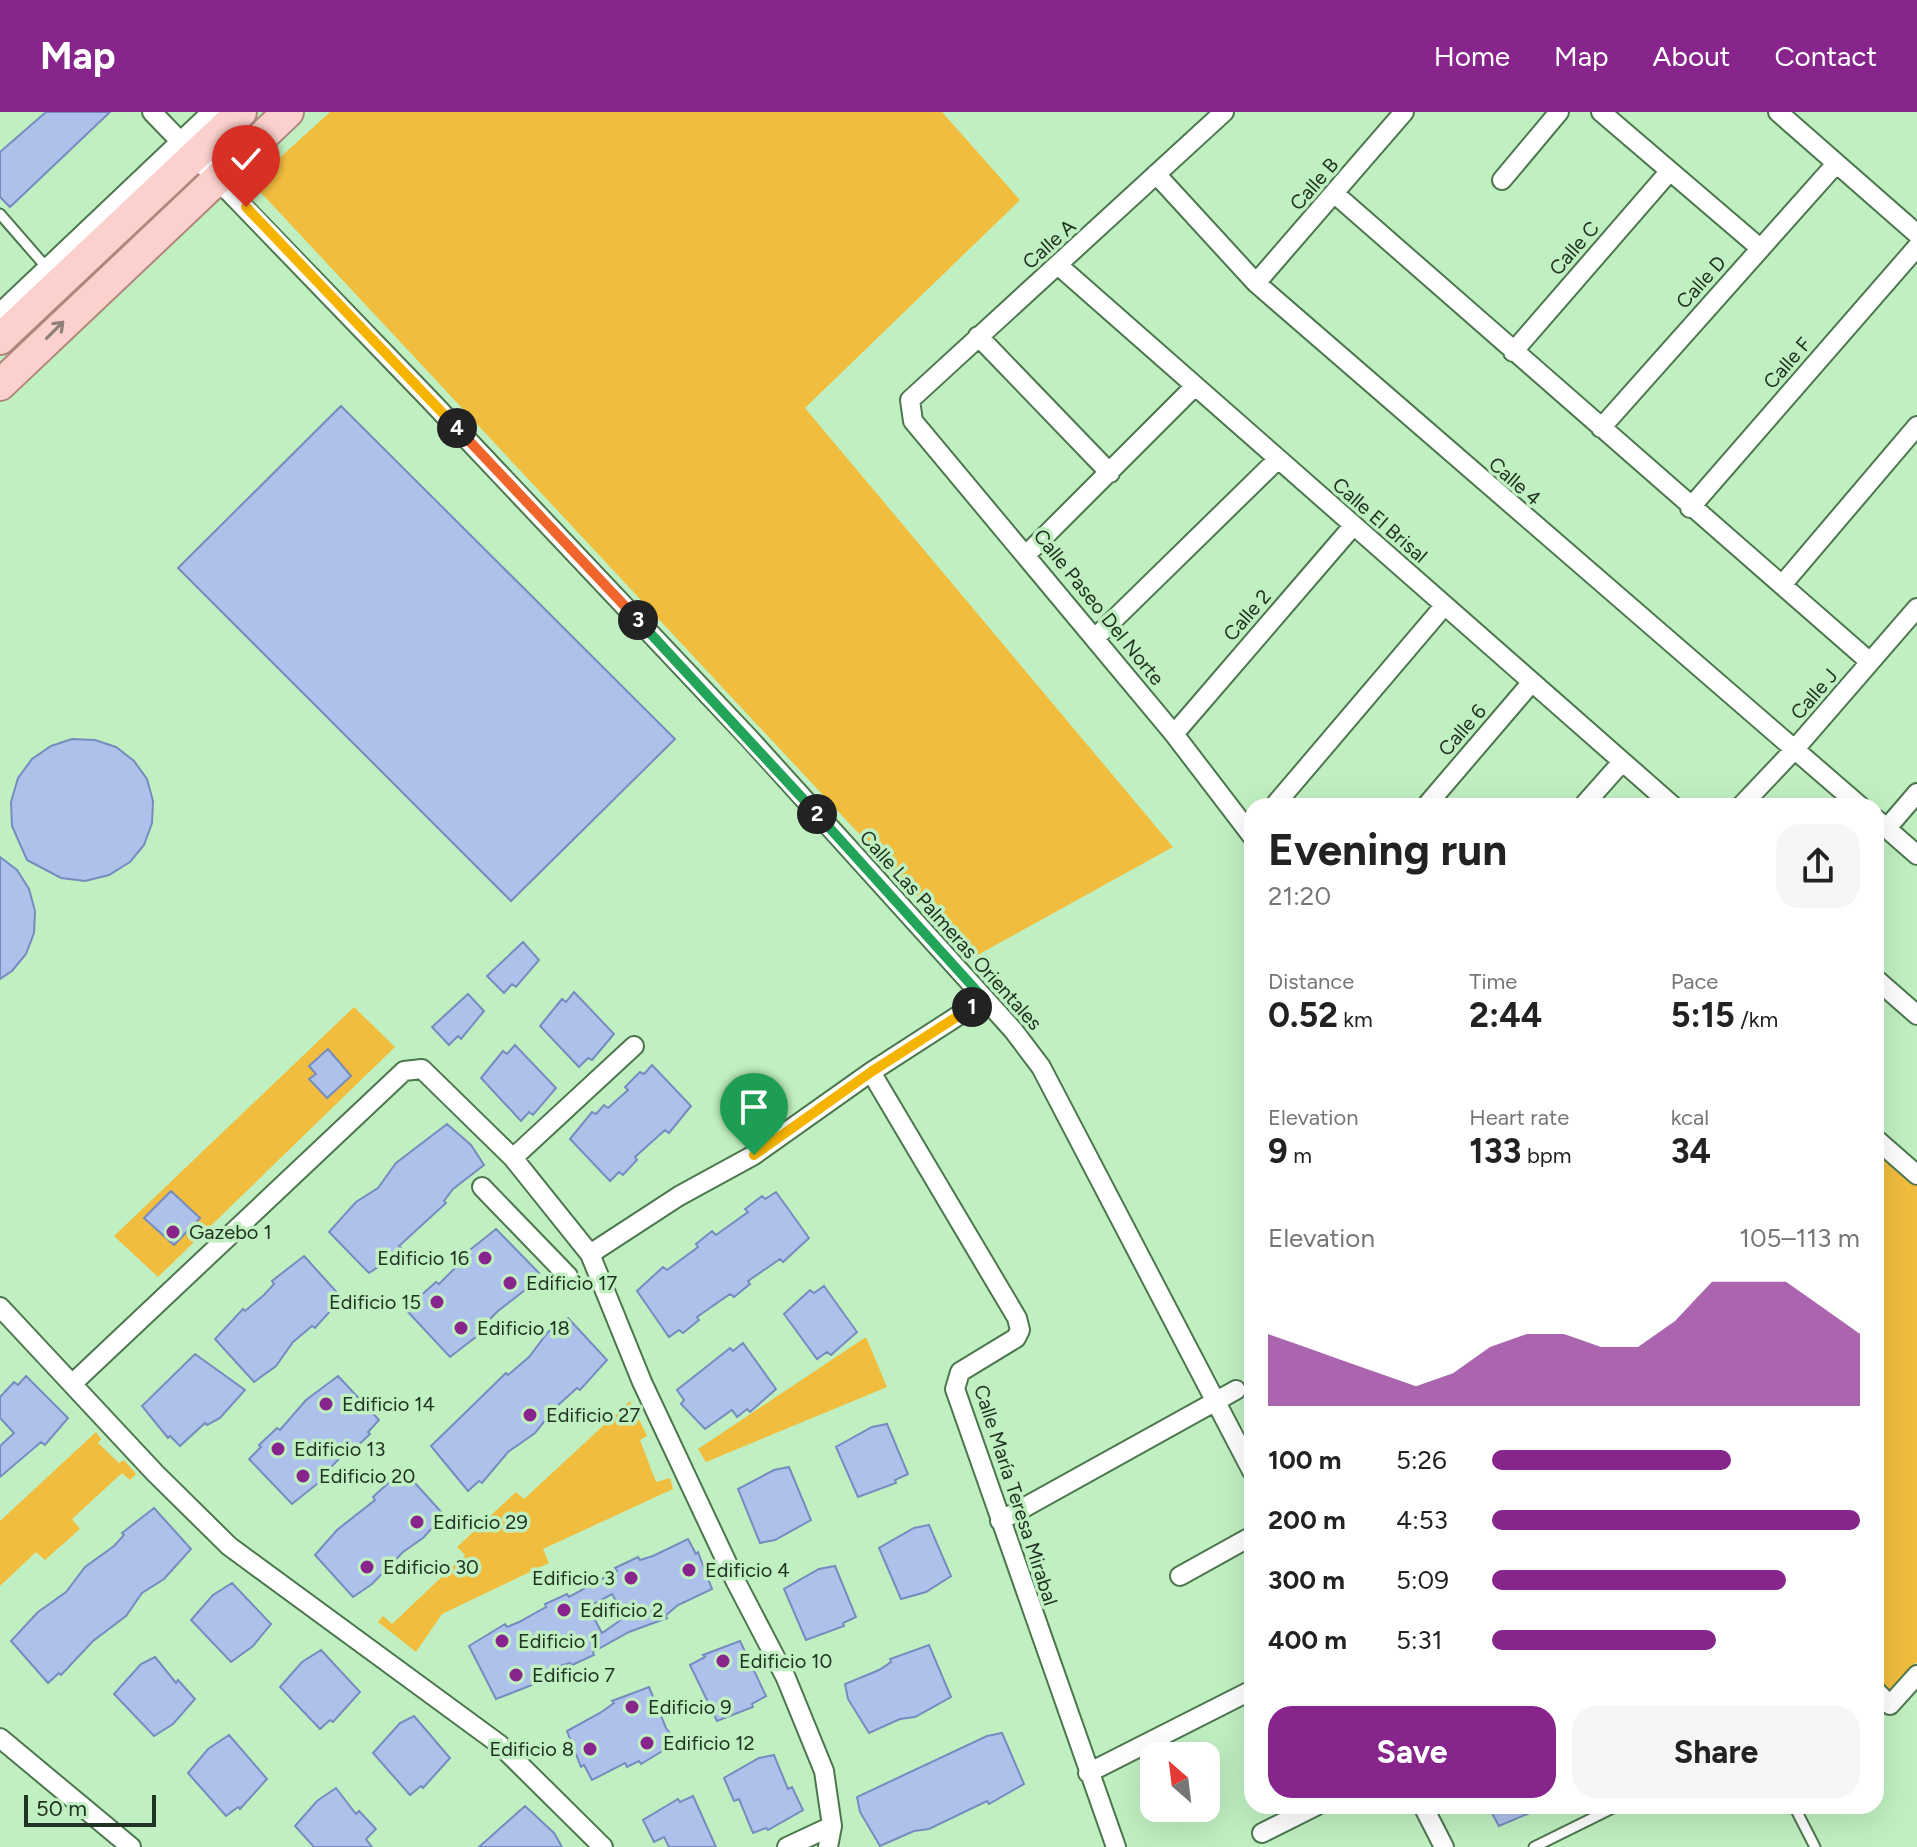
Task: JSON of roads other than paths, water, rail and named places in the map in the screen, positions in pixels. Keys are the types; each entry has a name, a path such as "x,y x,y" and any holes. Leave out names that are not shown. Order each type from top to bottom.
{"main road":[{"path":"0,339 188,150 241,112"},
{"path":"0,385 288,112"}],"street":[{"name":"Calle Las Palmeras Orientales","path":"152,112 748,737 984,999 1041,1067 1244,1455"},
{"path":"0,317 188,150 216,112"},
{"name":"Calle A","path":"908,409 910,400 978,336 1059,266 1224,112"},
{"name":"Calle B","path":"1256,283 1404,112"},
{"path":"1502,180 1559,112"},
{"path":"1601,112 1760,248"},
{"path":"1778,112 1917,234"},
{"name":"Calle D","path":"1601,428 1835,165"},
{"name":"Calle C","path":"1513,352 1669,172"},
{"name":"Calle 4","path":"1156,174 1256,283 1851,798"},
{"path":"1335,194 1690,508 1870,662"},
{"name":"Calle F","path":"1690,508 1917,247"},
{"name":"Calle El Brisal","path":"1059,266 1664,798"},
{"path":"978,336 1110,473"},
{"path":"1027,554 1194,387"},
{"name":"Calle Paseo Del Norte","path":"908,409 913,421 1027,554 1244,825"},
{"path":"1782,585 1917,426"},
{"path":"1095,638 1278,459"},
{"name":"Calle 2","path":"1174,734 1353,526"},
{"path":"1281,798 1444,606"},
{"name":"Calle J","path":"1749,798 1917,608"},
{"name":"Calle 6","path":"1433,798 1532,682"},
{"path":"1590,798 1622,762"},
{"path":"1884,821 1917,793"},
{"path":"1884,827 1917,855"},
{"path":"1884,986 1917,1015"},
{"path":"590,1254 679,1196 754,1155 871,1072 984,999"},
{"path":"513,1158 634,1046"},
{"path":"72,1384 404,1071 422,1069 513,1158 590,1254 642,1382 736,1582 786,1678 824,1771 832,1826 828,1847"},
{"name":"Calle María Teresa Mirabal","path":"871,1072 912,1135 1020,1330 1016,1338 960,1372 955,1389 1116,1847"},
{"path":"1884,1146 1917,1175"},
{"path":"482,1187 568,1276"},
{"path":"0,1307 229,1546 499,1744 603,1847"},
{"path":"1000,1521 1236,1390"},
{"path":"1180,1576 1244,1540"},
{"path":"1884,1699 1890,1705 1917,1675"},
{"path":"1088,1773 1244,1694"},
{"path":"0,1738 131,1847"},
{"path":"1262,1833 1300,1814"},
{"path":"1427,1814 1444,1847"},
{"path":"787,1847 832,1826"}],"lane":[{"path":"0,214 50,270"},
{"path":"1534,1847 1601,1814"},
{"path":"1798,1814 1815,1847"}],"place":[{"name":"Gazebo 1","path":"173,1232"},
{"name":"Edificio 16","path":"485,1258"},
{"name":"Edificio 17","path":"510,1283"},
{"name":"Edificio 15","path":"437,1302"},
{"name":"Edificio 18","path":"461,1328"},
{"name":"Edificio 14","path":"326,1404"},
{"name":"Edificio 27","path":"530,1415"},
{"name":"Edificio 13","path":"278,1449"},
{"name":"Edificio 20","path":"303,1476"},
{"name":"Edificio 29","path":"417,1522"},
{"name":"Edificio 30","path":"367,1567"},
{"name":"Edificio 4","path":"689,1570"},
{"name":"Edificio 3","path":"631,1578"},
{"name":"Edificio 2","path":"564,1610"},
{"name":"Edificio 1","path":"502,1641"},
{"name":"Edificio 10","path":"723,1661"},
{"name":"Edificio 7","path":"516,1675"},
{"name":"Edificio 9","path":"632,1707"},
{"name":"Edificio 12","path":"647,1743"},
{"name":"Edificio 8","path":"590,1749"}]}
